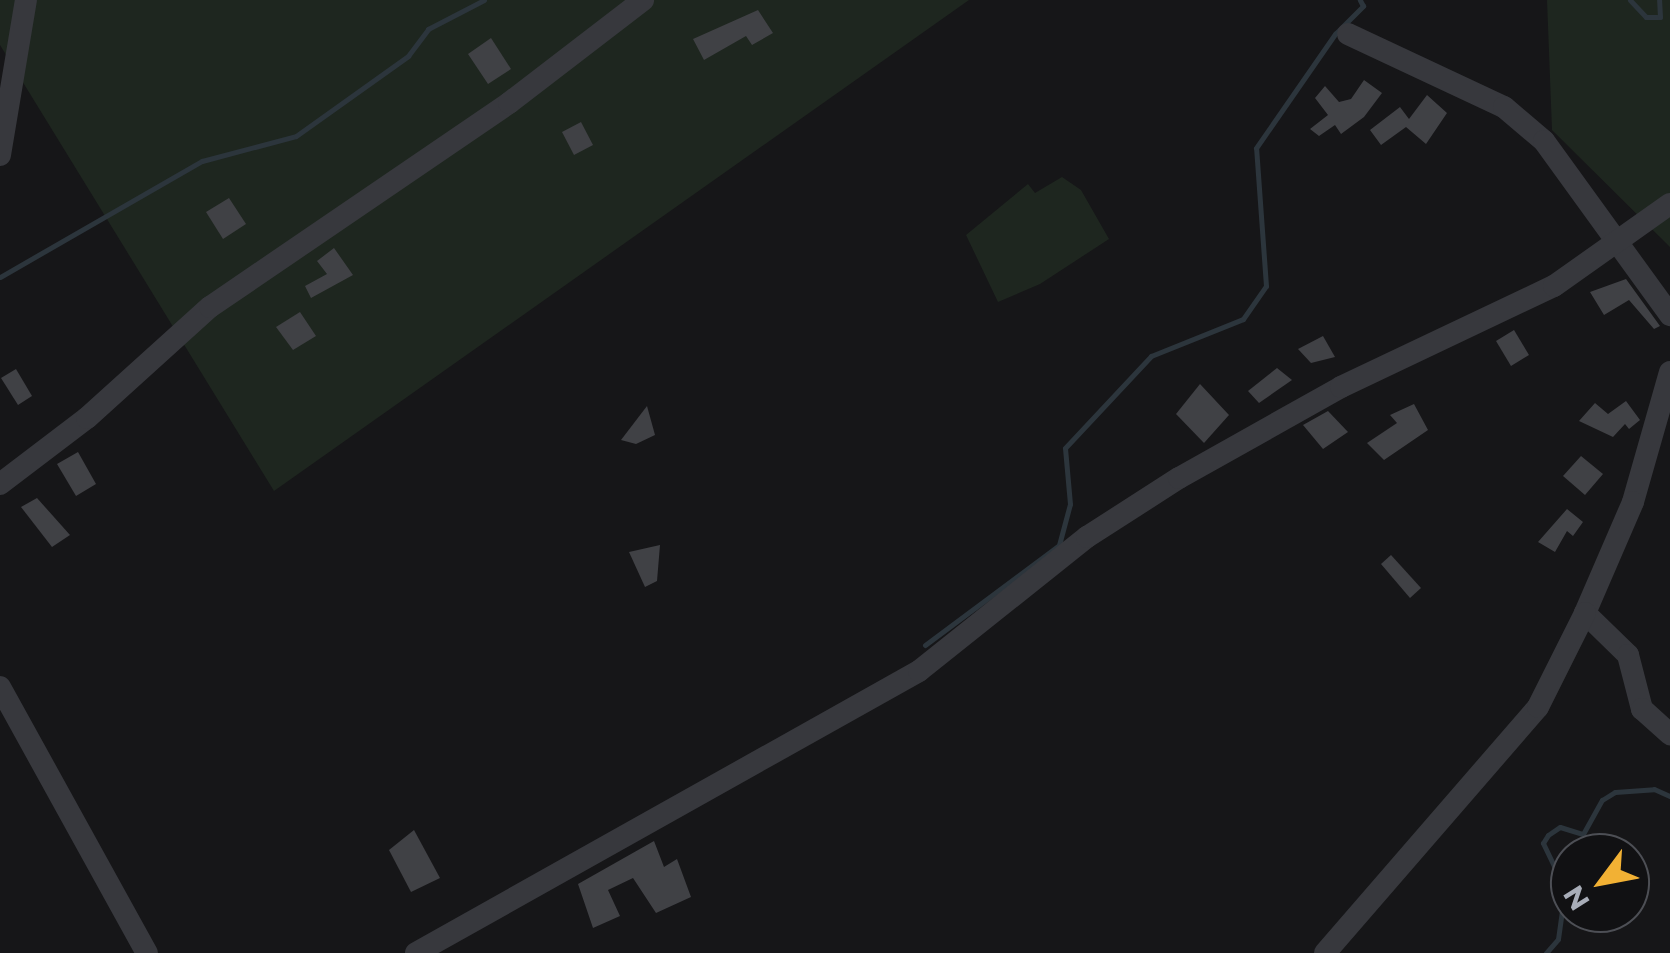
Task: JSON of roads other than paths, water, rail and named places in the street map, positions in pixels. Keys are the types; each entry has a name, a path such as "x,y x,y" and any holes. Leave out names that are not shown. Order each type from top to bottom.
{"street":[{"path":"0,155 26,0"},
{"path":"0,484 87,418 210,307 509,103 643,0"},
{"path":"1348,34 1504,108 1544,141 1670,314"},
{"path":"416,953 919,671 1087,537 1179,478 1340,387 1554,286 1620,244 1670,204"},
{"path":"1325,953 1538,707 1585,614 1634,502 1670,372"},
{"path":"1585,614 1628,655 1642,709 1670,734"},
{"path":"0,688 147,953"}],"waterway":[{"path":"0,277 202,161 296,136 408,56 428,29 484,0"},
{"path":"925,645 1059,545 1070,504 1065,448 1151,356 1243,319 1266,286 1256,148 1335,34 1363,6 1360,0"},
{"path":"1630,0 1646,17 1660,17 1659,0"},
{"path":"1546,953 1558,939 1565,889 1543,843 1548,835 1560,827 1583,834 1602,800 1615,792 1654,789 1670,796"}]}
